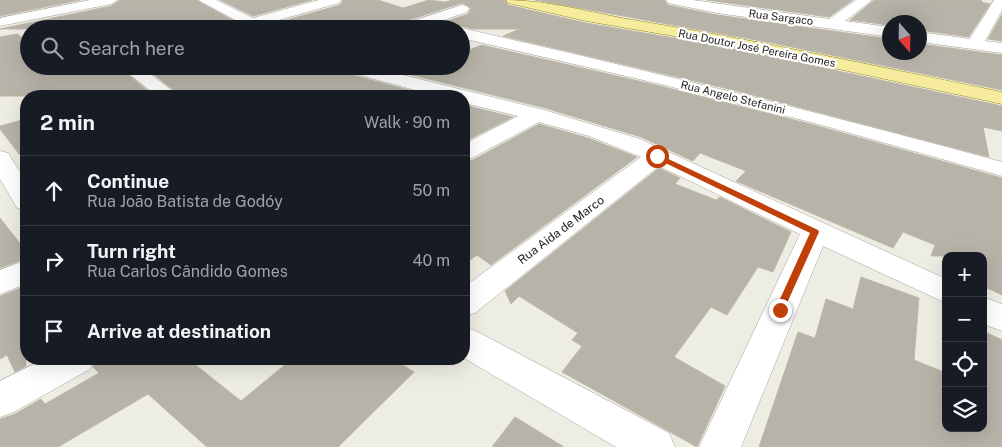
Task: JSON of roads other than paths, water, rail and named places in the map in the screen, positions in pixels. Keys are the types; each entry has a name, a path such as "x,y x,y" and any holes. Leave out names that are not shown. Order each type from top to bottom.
{"main road":[{"name":"Rua Doutor José Pereira Gomes","path":"513,0 586,18 726,40 1002,98"}],"street":[{"path":"0,22 111,0"},
{"path":"205,0 246,20"},
{"path":"276,20 334,0"},
{"name":"Rua Sargaco","path":"673,0 726,10 882,31"},
{"path":"847,0 864,1"},
{"path":"974,45 1001,0"},
{"path":"832,24 864,1"},
{"path":"63,9 75,20"},
{"path":"430,20 462,9"},
{"name":"Rua Angelo Stefanini","path":"470,35 658,78 825,120 1002,169"},
{"path":"927,38 1002,48"},
{"path":"140,75 161,90"},
{"path":"377,75 432,90"},
{"path":"470,99 587,127 657,156 942,290"},
{"path":"470,150 537,114"},
{"name":"Rua Aida de Marco","path":"470,299 657,156"},
{"path":"0,158 20,192"},
{"path":"720,447 815,232"},
{"path":"0,283 20,274"},
{"path":"987,311 1002,318"},
{"path":"470,344 654,447"},
{"path":"0,400 66,365"}]}
